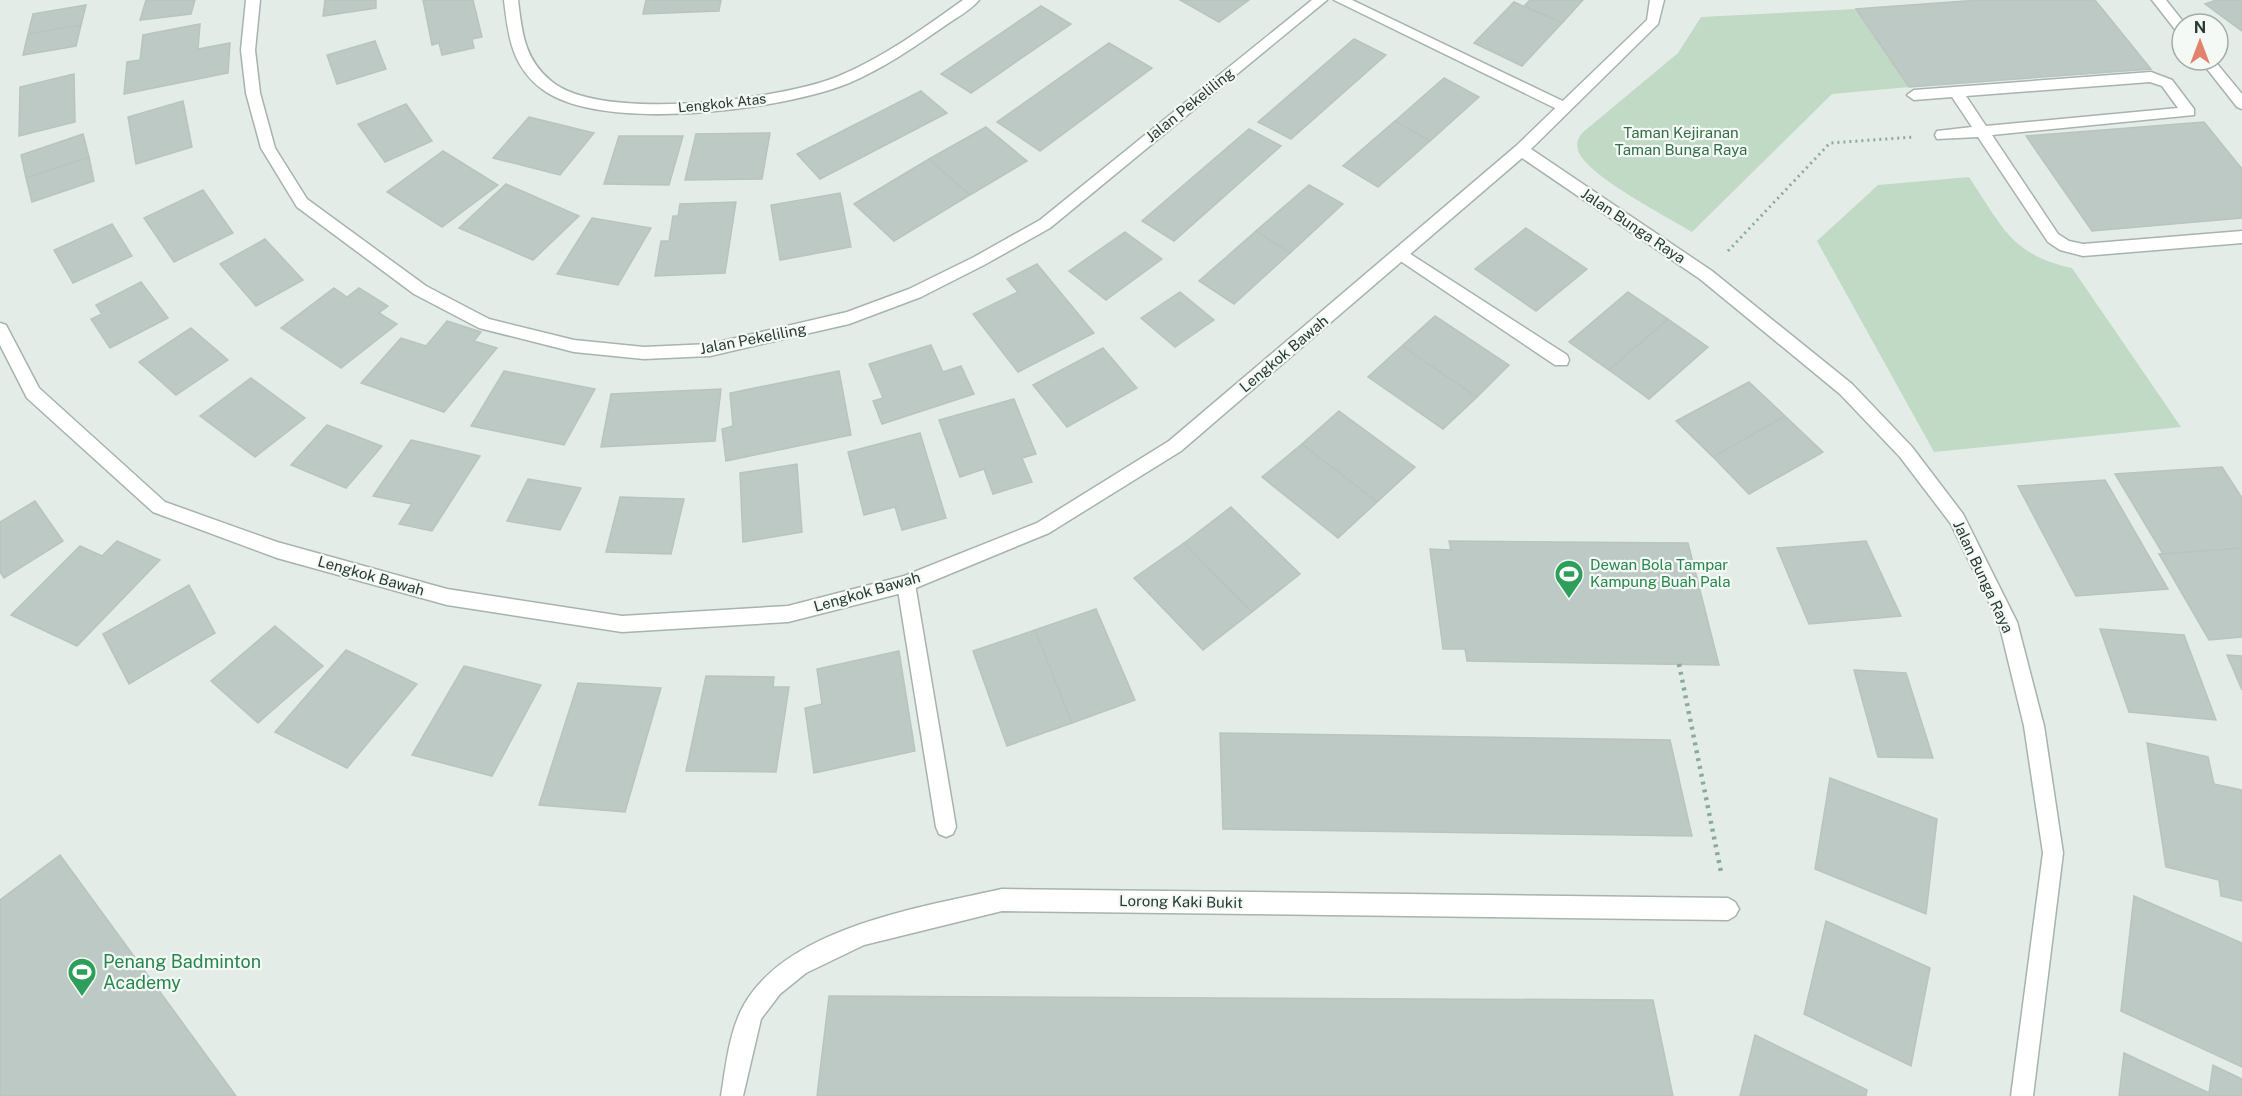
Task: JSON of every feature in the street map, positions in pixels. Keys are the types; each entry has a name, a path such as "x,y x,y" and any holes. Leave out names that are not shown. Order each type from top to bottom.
{"street":[{"name":"Jalan Pekeliling","path":"253,0 248,50 253,93 268,148 302,203 420,290 485,324 574,346 644,353 710,350 849,318 915,293 980,261 1045,224 1320,0"},
{"name":"Lengkok Atas","path":"512,0 517,45 547,86 590,105 656,109 754,102 823,88 885,60 972,0"},
{"path":"1341,0 1564,107"},
{"name":"Lengkok Bawah","path":"0,329 33,393 159,507 289,553 447,597 622,624 788,614 906,584 1043,528 1175,446 1521,150 1653,21 1657,0"},
{"path":"2159,0 2170,14"},
{"path":"2217,72 2242,104"},
{"path":"1914,95 2151,77 2167,82 2189,112 1942,135"},
{"path":"1956,92 2053,238 2065,246 2092,249 2242,237"},
{"name":"Jalan Bunga Raya","path":"1521,150 1706,275 1811,359 1846,389 1906,452 1958,519 2008,622 2034,726 2053,853 2022,1096"},
{"path":"1401,254 1561,360"},
{"path":"906,584 946,827"},
{"name":"Lorong Kaki Bukit","path":"732,1096 752,1012 781,977 825,950 888,928 1002,900 1728,909"}],"path":[{"path":"1727,252 1830,143 1942,135"},
{"path":"1679,664 1728,909"}],"green space":[{"name":"Taman Kejiranan Taman Bunga Raya","path":"1856,9 1909,87 1832,94 1692,232 1611,183 1584,160 1578,150 1577,145 1582,133 1678,53 1701,17"},
{"path":"1969,177 2000,224 2021,246 2051,262 2072,268 2181,427 1934,452 1817,241 1878,185"}],"building":[{"path":"146,0 195,0 191,14 140,20"},
{"path":"325,0 376,0 376,8 323,16"},
{"path":"423,0 473,0 482,37 472,39 474,48 442,55 439,43 432,45"},
{"path":"646,0 721,0 719,11 643,14"},
{"path":"1180,0 1249,0 1219,22"},
{"path":"1530,0 1583,0 1562,23 1524,6"},
{"path":"1979,0 2095,0 2151,69 1909,87 1856,9"},
{"path":"2216,0 2242,0 2242,31 2230,22 2230,12 2216,12 2205,4"},
{"path":"1514,2 1562,23 1522,66 1474,43"},
{"path":"86,5 81,25 28,34 33,14"},
{"path":"1041,6 1071,24 971,93 941,74"},
{"path":"200,24 198,49 230,43 228,73 124,94 127,62 140,60 143,35"},
{"path":"81,25 76,46 23,55 28,34"},
{"path":"1354,39 1386,55 1291,139 1258,122"},
{"path":"375,41 386,69 337,84 327,55"},
{"path":"1109,43 1152,68 1040,151 997,122"},
{"path":"74,74 75,122 19,136 20,87"},
{"path":"1444,78 1479,97 1430,141 1395,121"},
{"path":"921,91 947,113 820,179 797,154"},
{"path":"183,101 192,147 136,164 128,117"},
{"path":"406,104 432,141 385,162 358,124"},
{"path":"529,117 594,133 560,175 493,158"},
{"path":"1395,121 1430,141 1378,187 1343,166"},
{"path":"2204,122 2242,169 2242,218 2092,231 2026,136"},
{"path":"986,127 1027,161 970,195 929,159"},
{"path":"1249,129 1281,146 1174,241 1142,221"},
{"path":"770,133 762,179 685,180 696,134"},
{"path":"83,134 89,157 26,178 21,155"},
{"path":"619,136 683,136 669,185 604,184"},
{"path":"443,151 498,185 442,227 387,192"},
{"path":"89,157 94,181 32,202 26,178"},
{"path":"929,159 970,195 894,241 854,204"},
{"path":"506,184 579,216 533,260 459,228"},
{"path":"1309,185 1343,204 1290,253 1256,231"},
{"path":"203,190 233,233 174,262 144,218"},
{"path":"840,193 851,247 780,260 771,205"},
{"path":"736,202 725,273 655,276 661,241 669,241 673,216 678,216 680,204"},
{"path":"592,218 651,228 618,285 557,274"},
{"path":"112,224 132,256 73,283 54,250"},
{"path":"1526,228 1587,269 1536,311 1475,269"},
{"path":"1256,231 1290,253 1234,304 1199,281"},
{"path":"1125,232 1162,259 1106,300 1069,271"},
{"path":"265,239 303,280 256,306 220,264"},
{"path":"1037,264 1094,333 1018,372 973,314 1018,292 1007,279"},
{"path":"141,282 168,318 110,348 91,319 102,314 96,305"},
{"path":"334,288 347,297 359,288 388,306 379,313 397,324 341,368 281,328"},
{"path":"1180,292 1214,320 1175,347 1141,318"},
{"path":"1628,292 1668,319 1609,370 1569,342"},
{"path":"1435,316 1509,365 1477,397 1402,346"},
{"path":"1668,319 1708,347 1649,399 1609,370"},
{"path":"447,321 481,332 474,341 497,348 444,412 361,383 401,338 426,346"},
{"path":"191,328 228,360 176,395 139,362"},
{"path":"931,345 943,372 961,366 974,394 882,424 873,401 883,398 869,364"},
{"path":"1402,346 1477,397 1443,429 1368,377"},
{"path":"1103,348 1137,388 1067,427 1033,385"},
{"path":"504,371 595,389 564,445 471,426"},
{"path":"839,371 851,435 726,461 722,429 733,426 730,393"},
{"path":"251,378 305,418 255,457 200,416"},
{"path":"1749,382 1785,416 1713,457 1676,421"},
{"path":"721,389 715,441 601,447 611,394"},
{"path":"1014,399 1036,454 1022,458 1032,482 993,494 984,469 960,477 939,420"},
{"path":"1339,411 1415,467 1377,502 1302,444"},
{"path":"1785,416 1823,452 1749,494 1713,457"},
{"path":"327,425 382,446 346,488 291,465"},
{"path":"920,433 946,518 902,530 895,507 864,515 848,452"},
{"path":"411,440 480,456 432,531 399,524 412,504 373,496"},
{"path":"1302,444 1377,502 1338,538 1262,477"},
{"path":"797,464 802,532 743,542 740,473"},
{"path":"2222,467 2242,498 2242,548 2163,554 2115,474"},
{"path":"528,479 581,488 560,530 507,521"},
{"path":"2105,480 2168,589 2076,596 2018,486"},
{"path":"620,497 684,499 671,554 606,552"},
{"path":"35,501 63,541 4,578 0,572 0,522"},
{"path":"1231,507 1300,574 1252,612 1184,543"},
{"path":"117,541 160,560 77,646 11,615 80,546 102,556"},
{"name":"Dewan Bola Tampar Kampung Buah Pala","path":"1449,541 1688,543 1719,665 1467,661 1465,649 1443,649 1430,549 1451,550"},
{"path":"1866,541 1901,616 1809,624 1777,548"},
{"path":"1184,543 1252,612 1203,650 1134,578"},
{"path":"2242,548 2242,637 2209,640 2159,554"},
{"path":"189,585 215,633 129,684 103,634"},
{"path":"1096,609 1135,700 1072,723 1035,630"},
{"path":"275,626 323,666 258,723 211,681"},
{"path":"2100,629 2184,635 2216,720 2129,712"},
{"path":"1035,630 1072,723 1007,746 973,651"},
{"path":"346,650 417,684 347,768 275,732"},
{"path":"899,651 915,751 814,773 805,708 822,704 817,669"},
{"path":"2227,655 2242,656 2242,690"},
{"path":"464,666 541,685 492,776 412,755"},
{"path":"1854,670 1906,673 1933,758 1878,757"},
{"path":"706,676 774,677 773,687 789,687 776,772 686,771"},
{"path":"578,683 661,688 625,812 539,805"},
{"path":"1220,733 1670,740 1692,836 1223,829"},
{"path":"2147,743 2208,757 2214,784 2242,790 2242,901 2221,896 2219,880 2166,867"},
{"path":"1830,778 1937,819 1926,914 1815,869"},
{"name":"Penang Badminton Academy","path":"60,855 236,1096 0,1096 0,900"},
{"path":"2134,896 2242,943 2242,1067 2121,1011"},
{"path":"1826,921 1930,968 1911,1066 1804,1014"},
{"path":"829,996 1653,1000 1673,1096 817,1096"},
{"path":"1755,1035 1867,1090 1866,1096 1740,1096"},
{"path":"2124,1053 2209,1093 2213,1065 2242,1079 2242,1096 2119,1096"}],"place":[{"name":"Dewan Bola Tampar Kampung Buah Pala","path":"1569,600"},
{"name":"Penang Badminton Academy","path":"82,998"}]}
